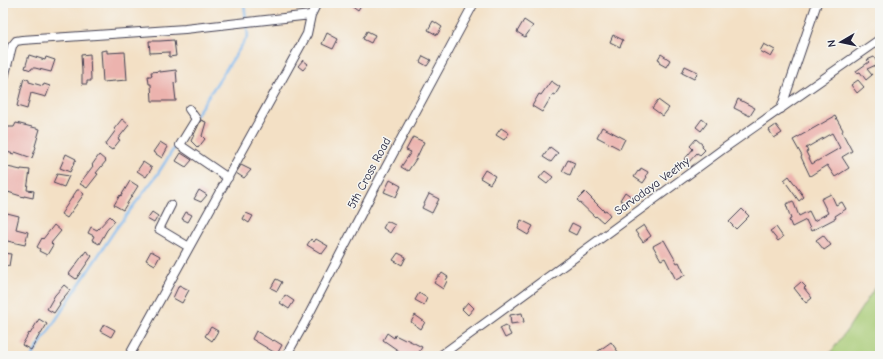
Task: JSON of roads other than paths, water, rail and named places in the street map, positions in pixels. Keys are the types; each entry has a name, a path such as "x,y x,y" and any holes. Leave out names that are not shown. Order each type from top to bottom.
{"street":[{"path":"130,356 307,34 311,15 317,3"},
{"name":"5th Cross Road","path":"286,356 474,3"},
{"path":"781,109 817,3"},
{"path":"3,82 12,46 16,41 185,29 311,15"},
{"name":"Sarvodaya Veethy","path":"440,356 723,149 880,39"},
{"path":"189,110 196,119 180,145 228,178"},
{"path":"171,205 159,229 189,247"}],"waterway":[{"path":"196,115 248,36 244,3"},
{"path":"32,356 115,230 157,175 178,142"}]}
